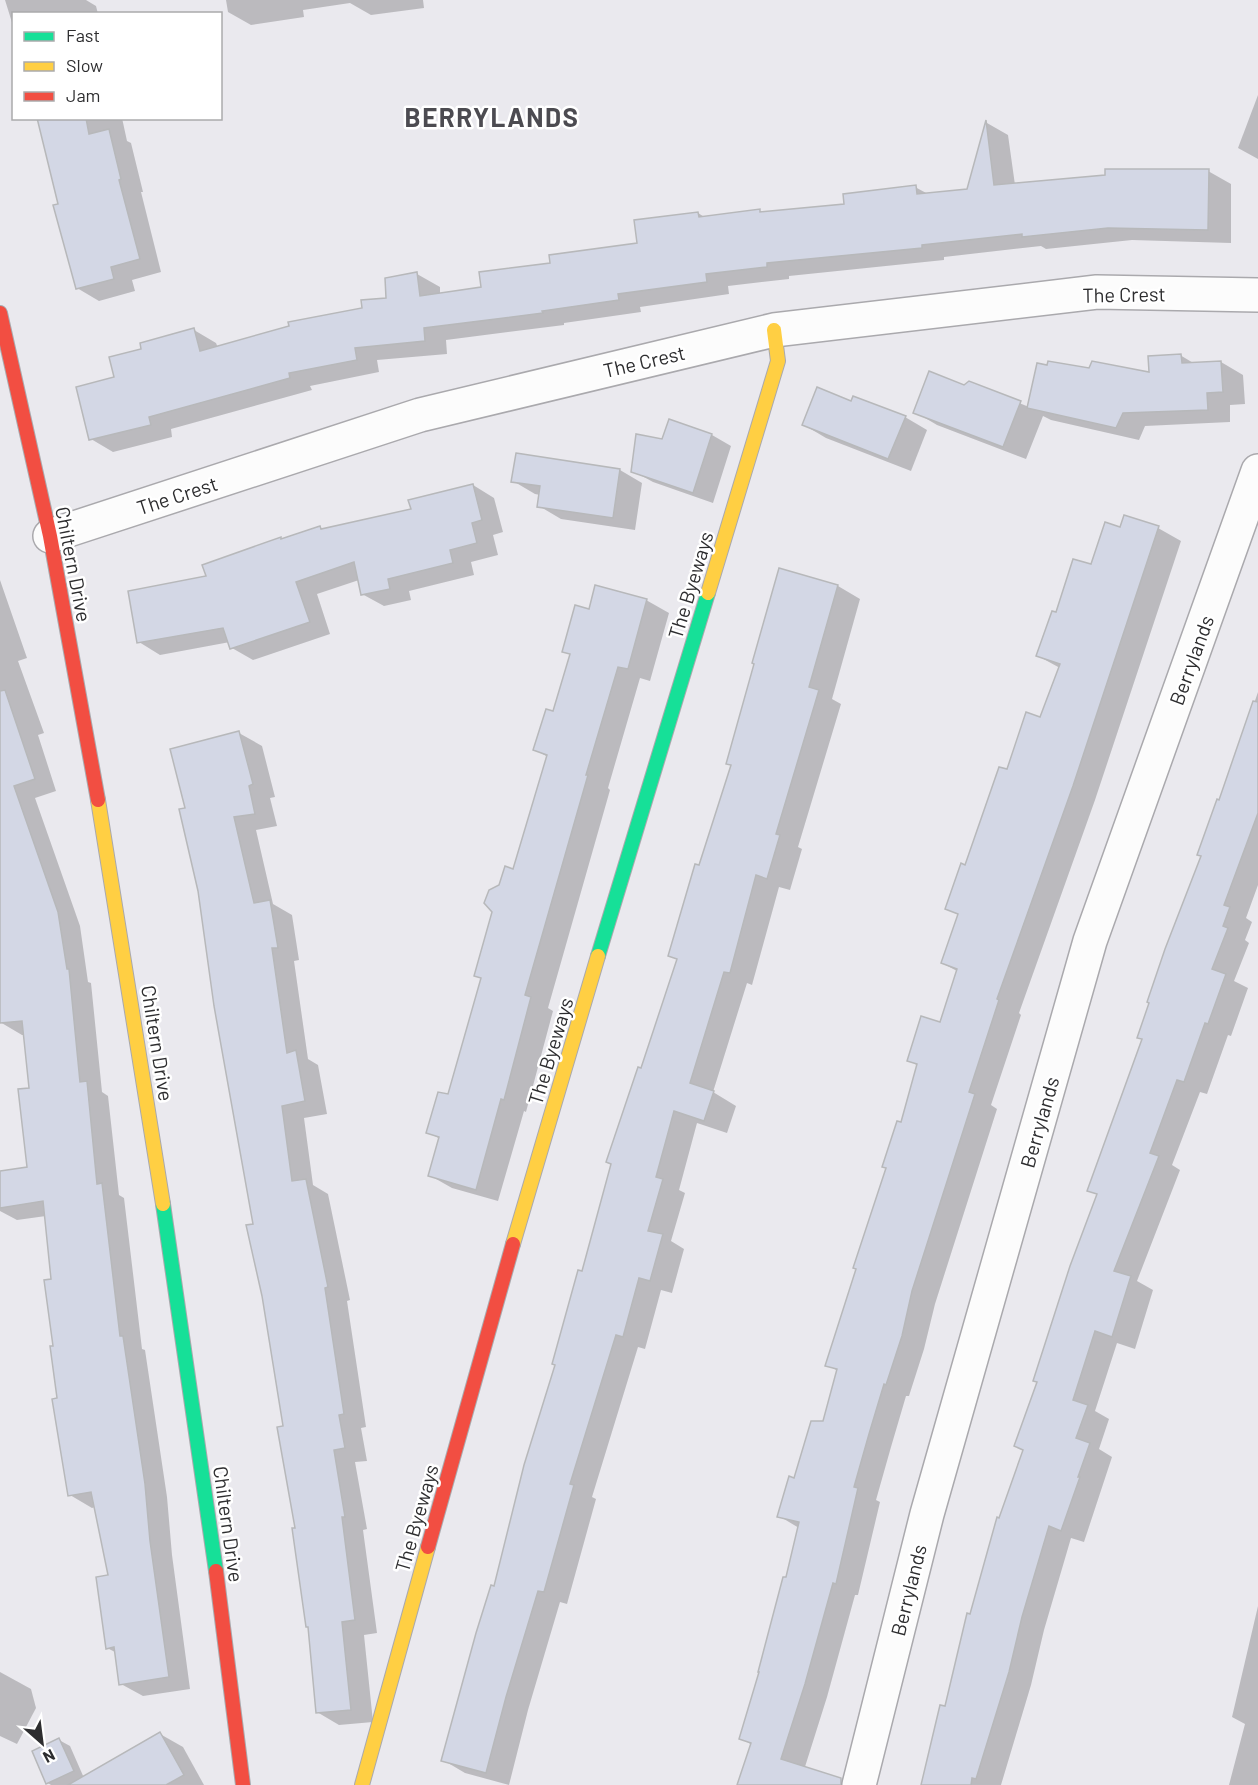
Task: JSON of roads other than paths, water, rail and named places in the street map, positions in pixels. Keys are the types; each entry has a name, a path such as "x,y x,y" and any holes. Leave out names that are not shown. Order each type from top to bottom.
{"street":[{"name":"The Crest","path":"50,537 420,415 774,330 1097,292 1258,295"},
{"name":"Chiltern Drive","path":"0,313 50,537 108,857 153,1133 227,1648 243,1785"},
{"name":"The Byeways","path":"362,1785 527,1193 778,361 774,330"},
{"name":"Berrylands","path":"860,1785 927,1514 1090,941 1258,471"}],"district":[{"name":"BERRYLANDS","path":"492,116"}]}
